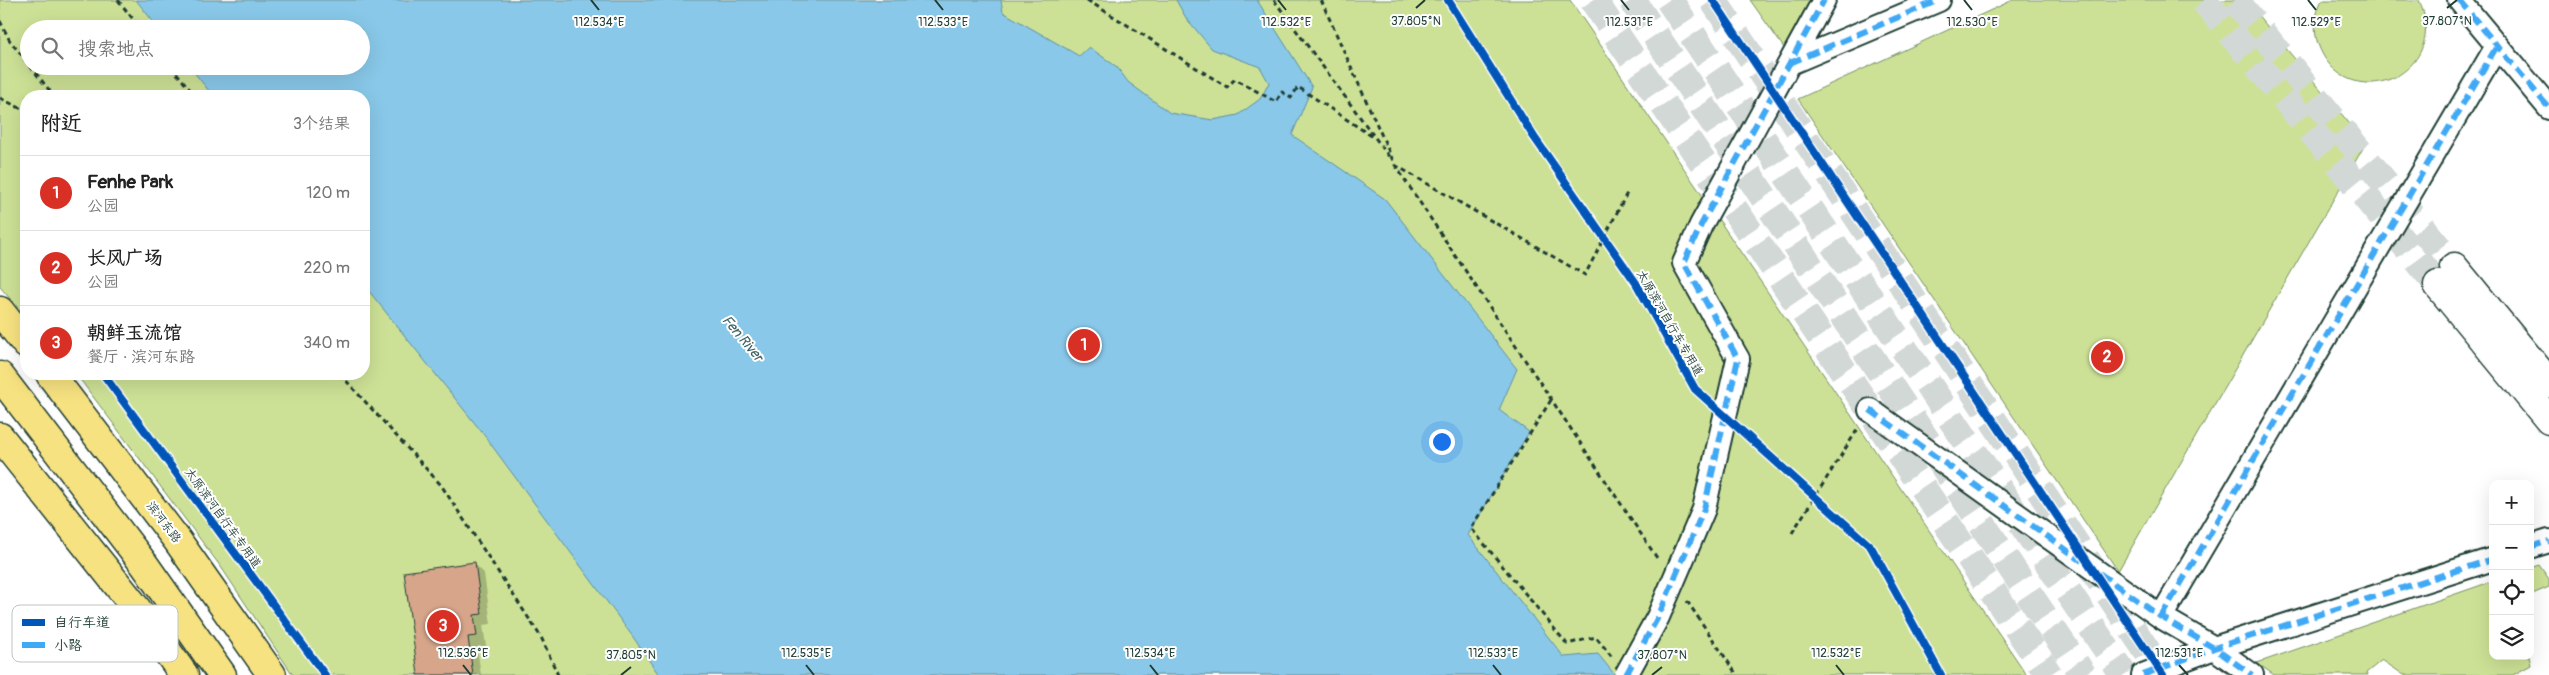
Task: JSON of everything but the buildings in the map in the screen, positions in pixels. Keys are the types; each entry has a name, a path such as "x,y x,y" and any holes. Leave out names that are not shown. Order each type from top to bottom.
{"highway":[{"path":"0,311 20,336"},
{"path":"0,376 66,459 173,605"},
{"name":"滨河东路","path":"55,380 178,540 272,675"},
{"path":"0,437 47,493 134,605"},
{"path":"47,493 156,581"},
{"path":"178,612 222,675"},
{"path":"175,662 184,675"}],"street":[{"path":"1621,668 1658,617 1704,509 1738,359 1684,263 1701,225 1824,0"},
{"path":"1790,63 1939,0"},
{"path":"2459,0 2549,108"},
{"path":"2161,617 2497,46"},
{"path":"2446,276 2543,388 2549,420"},
{"path":"1870,410 2161,617 2214,648 2252,675"},
{"path":"2534,545 2549,540"},
{"path":"2143,675 2214,648 2489,559"}],"path":[{"path":"118,0 134,20"},
{"path":"1087,0 1227,87 1235,79 1276,102 1282,92 1291,98 1298,87 1376,139"},
{"path":"1274,0 1394,165 1661,562"},
{"path":"1321,0 1394,165 1586,275 1627,193"},
{"path":"0,22 10,41 20,53"},
{"path":"38,75 49,90"},
{"path":"178,75 190,90"},
{"path":"0,98 20,108"},
{"path":"1600,232 1610,247"},
{"path":"345,380 441,486 541,637 558,675"},
{"path":"1551,400 1471,528 1566,644 1596,637 1621,668"},
{"path":"1792,533 1870,410"},
{"path":"1805,488 1820,501"},
{"path":"1682,595 1737,675"}],"green space":[{"path":"0,0 1570,0 2027,675 293,675 221,567 81,380 370,380 370,90 20,90 20,310 0,287"},
{"path":"1750,0 1813,0 1784,48"},
{"path":"2013,0 2245,0 2366,143 2118,571 1798,99"},
{"path":"2322,0 2419,0 2426,27 2421,49 2409,67 2391,79 2371,83 2350,79 2331,67 2318,44 2316,22"},
{"path":"2539,565 2549,579 2549,587 2534,593 2534,570 2534,567"},
{"path":"2489,582 2489,660 2530,660 2531,665 2513,675 2404,675 2382,660 2366,673 2367,675 2274,675 2257,663"}],"water":[{"name":"Fen River","path":"136,0 1001,0 1003,12 1079,56 1089,47 1117,67 1128,82 1170,113 1213,120 1238,115 1260,99 1269,83 1260,67 1212,49 1186,18 1176,0 1257,0 1312,87 1292,135 1385,199 1517,369 1499,410 1529,432 1468,535 1564,657 1598,654 1615,675 659,675 481,431 370,292 370,90 208,90 196,75 370,75 370,20 152,20"}],"tunnel":[{"path":"1593,0 2049,675"},
{"path":"1632,0 2083,675"},
{"path":"1669,0 2124,675"},
{"path":"1713,0 2163,675"},
{"path":"2204,0 2438,285"},
{"path":"2235,0 2454,267"}],"marked path":[{"path":"1626,675 1658,617 1704,509 1738,359 1684,263 1701,225 1824,0"},
{"path":"1790,63 1939,0"},
{"path":"2459,0 2549,108"},
{"path":"2161,617 2497,46"},
{"path":"1870,410 2082,561"},
{"path":"2534,546 2549,541"},
{"path":"2143,675 2214,648 2489,560"},
{"path":"2099,573 2161,617 2214,648 2252,675"}],"cycle path":[{"name":"太原滨河自行车专用道","path":"1448,0 1534,137 1636,283 1695,389 1871,547 1941,675"},
{"path":"1713,0 2163,675"},
{"name":"太原滨河自行车专用道","path":"107,380 325,675"}],"place":[{"name":"Fenhe Park","path":"1084,345"},
{"name":"长风广场","path":"2107,357"},
{"name":"朝鲜玉流馆","path":"443,626"}]}
